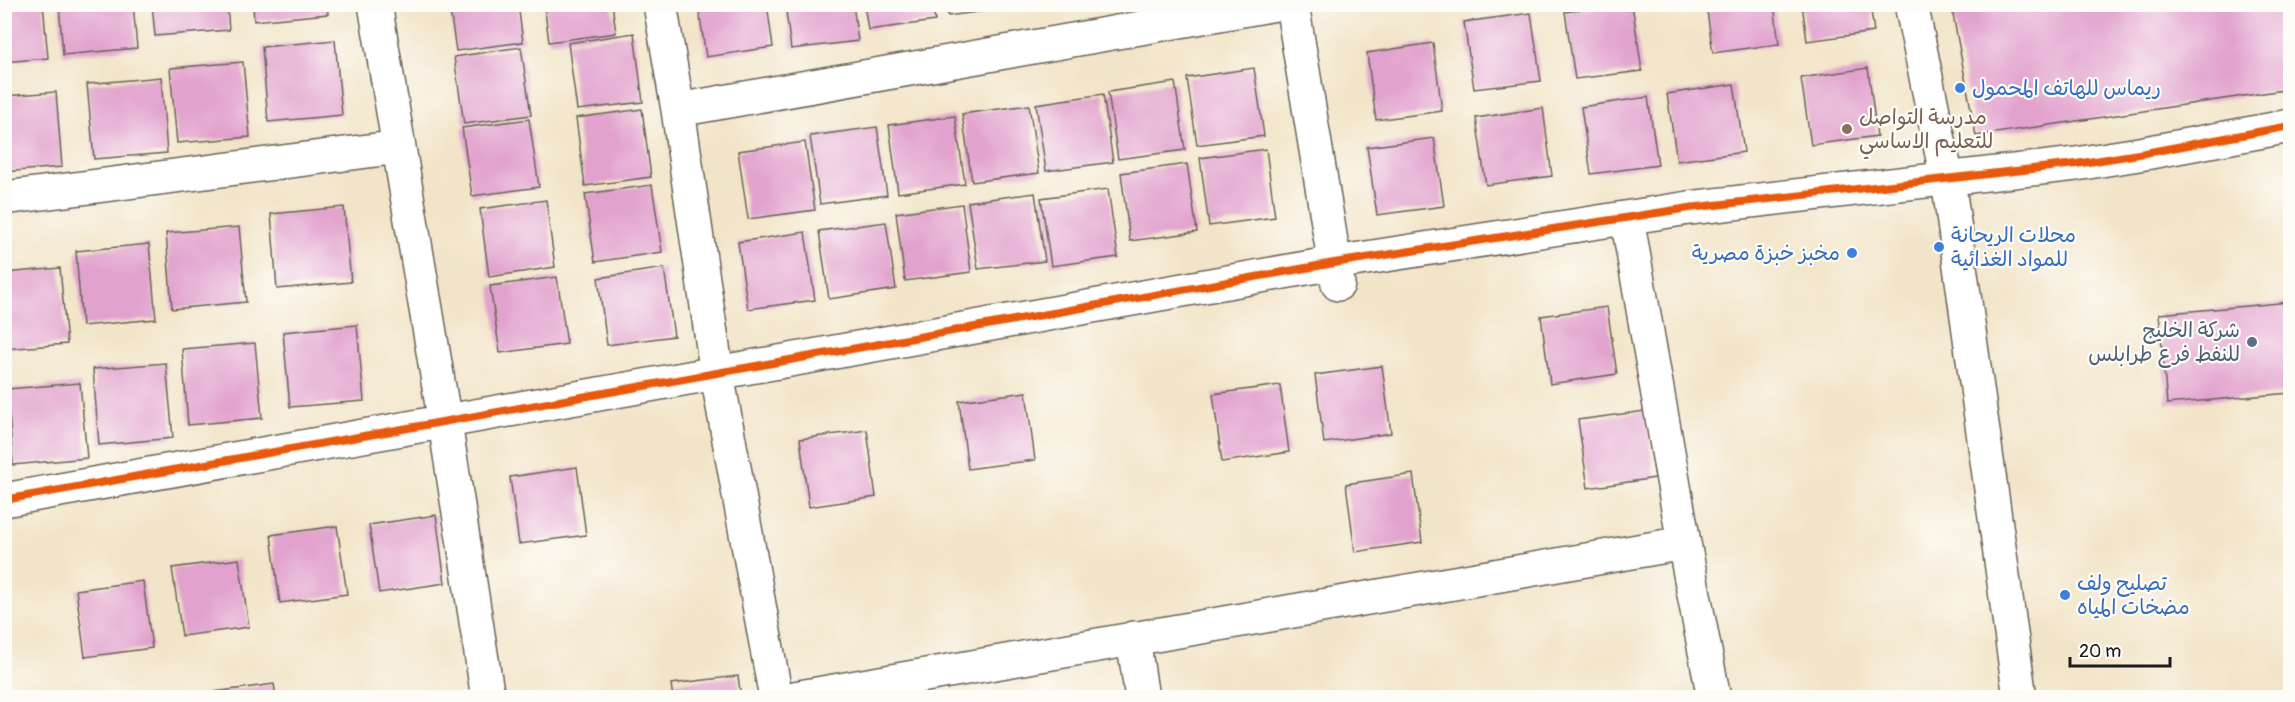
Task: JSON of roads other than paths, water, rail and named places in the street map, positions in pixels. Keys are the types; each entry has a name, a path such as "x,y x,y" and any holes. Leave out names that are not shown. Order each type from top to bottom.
{"street":[{"path":"375,4 488,698"},
{"path":"660,4 719,382 776,698"},
{"path":"678,110 1276,4"},
{"path":"1292,4 1336,274"},
{"path":"1911,4 1948,186 2020,698"},
{"path":"1948,186 2290,126"},
{"path":"4,198 399,147"},
{"path":"4,517 446,431 1336,274 1628,227 1777,196 2130,175 2290,149"},
{"path":"1628,227 1714,698"},
{"path":"4,500 446,431"},
{"path":"794,698 1684,543"},
{"path":"1133,639 1142,698"}],"place":[{"name":"ريماس للهاتف المحمول","path":"1960,88"},
{"name":"مدرسة التواصل للتعليم الاساسي","path":"1847,129"},
{"name":"محلات الريحانة للمواد الغذائية","path":"1939,247"},
{"name":"مخبز خبزة مصرية","path":"1852,253"},
{"name":"شركة الخليج للنفط فرع طرابلس","path":"2252,342"},
{"name":"تصليح ولف مضخات المياه","path":"2065,595"}]}
